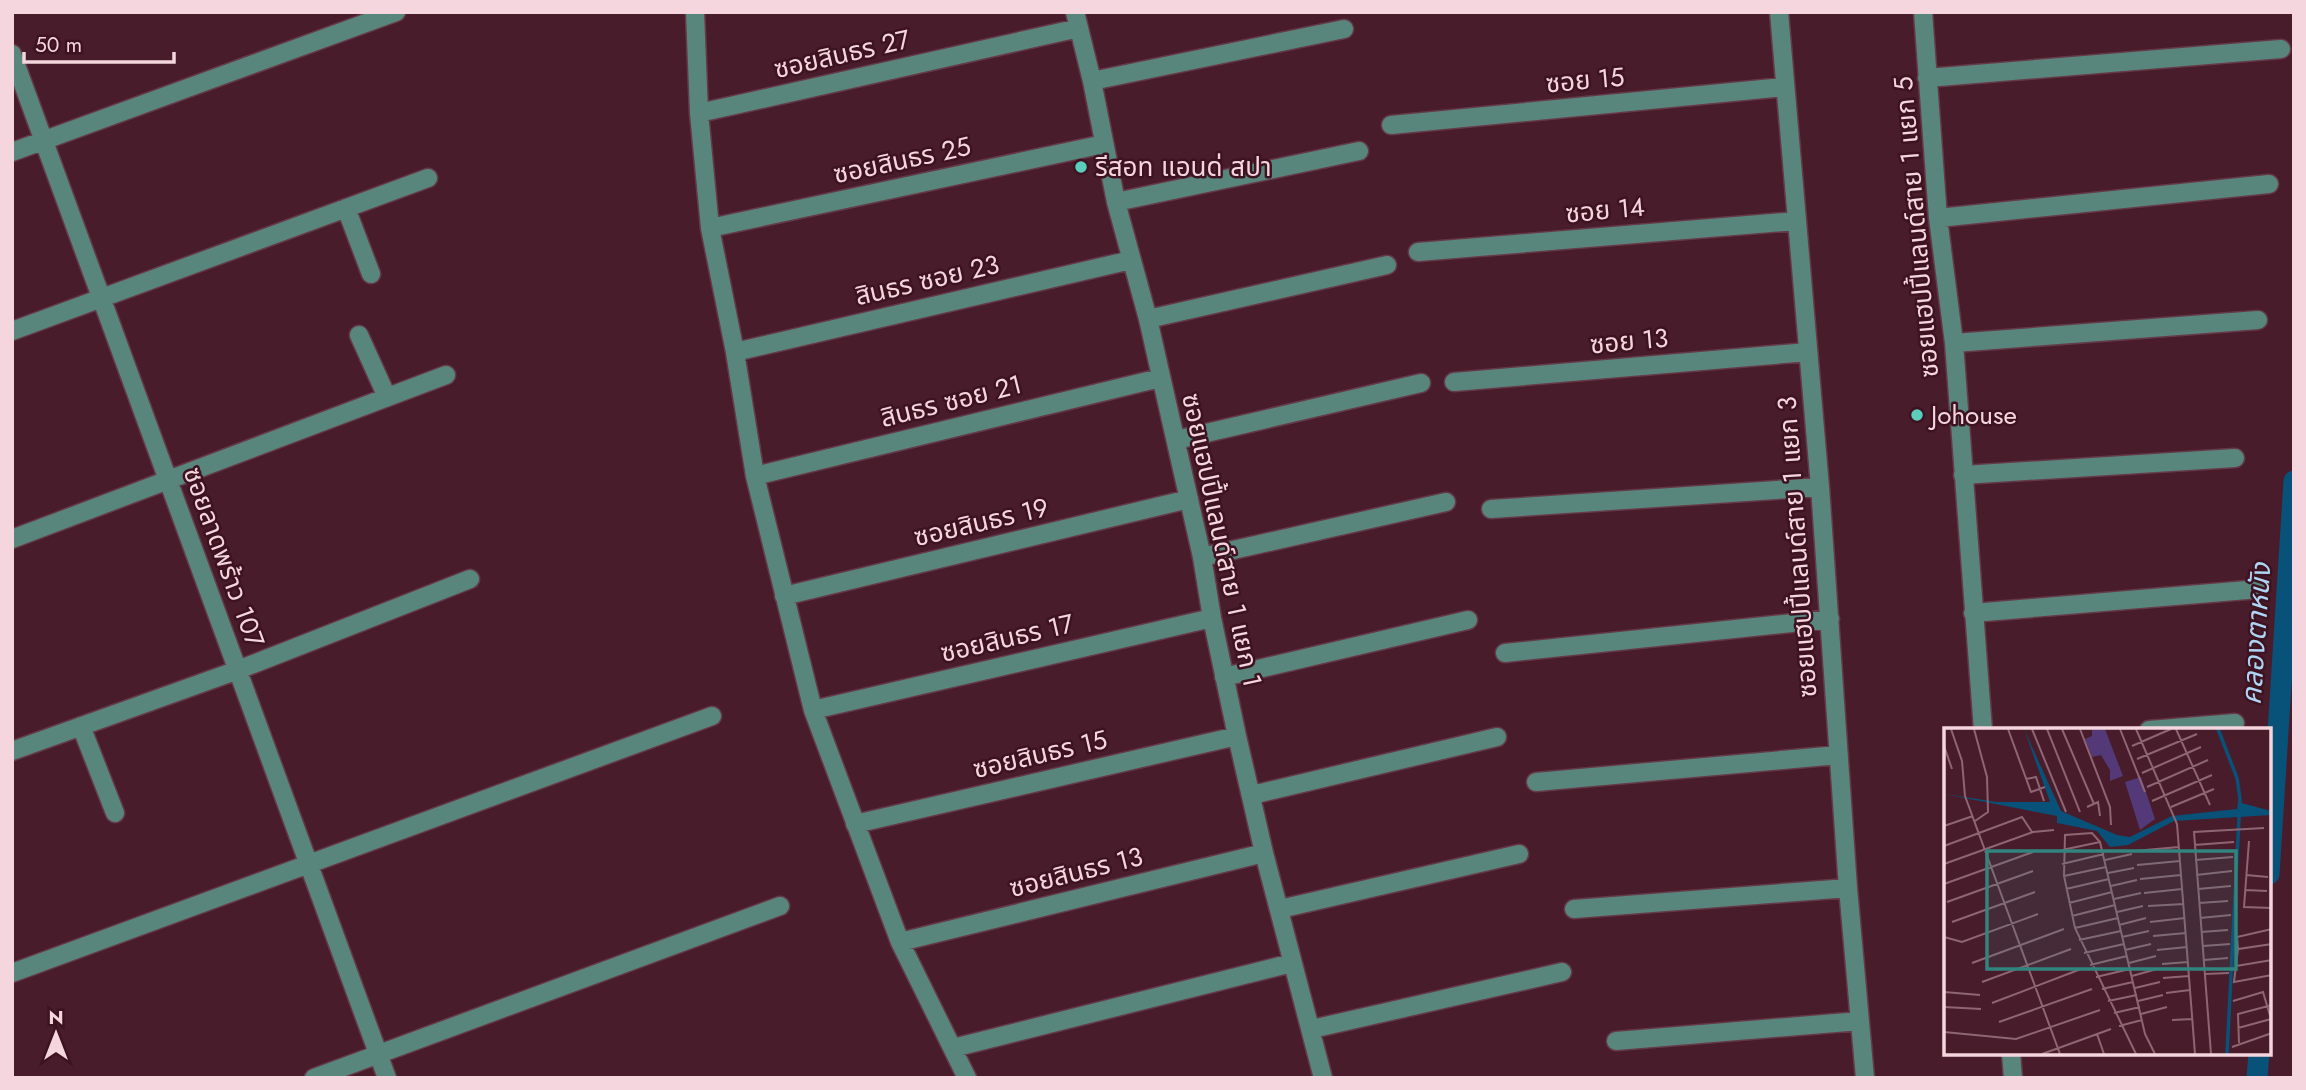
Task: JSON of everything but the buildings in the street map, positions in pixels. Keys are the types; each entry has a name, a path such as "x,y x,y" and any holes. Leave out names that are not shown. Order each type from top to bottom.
{"street":[{"path":"12,152 396,12"},
{"path":"695,12 699,113 710,228 735,352 755,476 813,710 900,942 967,1078"},
{"name":"ซอยแฮปปี้แลนด์สาย 1 แยก 3","path":"1779,12 1820,487 1848,888 1865,1078"},
{"name":"ซอยแฮปปี้แลนด์สาย 1 แยก 5","path":"1923,12 1938,218 1954,343 1983,728"},
{"name":"ซอยสินธร 27","path":"699,113 1077,20"},
{"name":"ซอยแฮปปี้แลนด์สาย 1 แยก 1","path":"1077,20 1116,202 1149,319 1264,853 1323,1078"},
{"path":"1092,81 1344,29"},
{"path":"1927,78 2281,49"},
{"name":"ซอยลาดพร้าว 107","path":"12,54 387,1078"},
{"name":"ซอย 15","path":"1391,125 1784,88"},
{"name":"ซอยสินธร 25","path":"710,228 1104,144"},
{"path":"1116,202 1359,151"},
{"path":"12,331 428,178"},
{"path":"1938,218 2269,184"},
{"path":"346,208 371,274"},
{"name":"ซอย 14","path":"1418,252 1796,221"},
{"name":"สินธร ซอย 23","path":"735,352 1131,260"},
{"path":"1149,319 1387,265"},
{"path":"1954,343 2258,320"},
{"path":"359,335 387,397"},
{"name":"ซอย 13","path":"1454,382 1808,352"},
{"path":"12,539 446,375"},
{"name":"สินธร ซอย 21","path":"755,476 1160,378"},
{"path":"1176,440 1421,383"},
{"path":"1963,475 2235,458"},
{"path":"1491,509 1820,487"},
{"name":"ซอยสินธร 19","path":"785,596 1189,499"},
{"path":"1202,557 1446,502"},
{"path":"12,751 238,670 470,579"},
{"path":"1973,613 2259,589"},
{"name":"ซอยสินธร 17","path":"813,710 1212,618"},
{"path":"1505,653 1830,619"},
{"path":"1224,677 1468,620"},
{"path":"12,973 712,716"},
{"path":"2174,728 2235,723"},
{"path":"81,726 115,813"},
{"name":"ซอยสินธร 15","path":"855,824 1237,736"},
{"path":"1252,794 1497,737"},
{"path":"1536,782 1838,755"},
{"name":"ซอยสินธร 13","path":"900,942 1264,853"},
{"path":"1280,909 1519,854"},
{"path":"1574,909 1848,888"},
{"path":"314,1078 780,906"},
{"path":"953,1048 1292,963"},
{"path":"1311,1029 1562,972"},
{"path":"1616,1041 1860,1021"},
{"path":"2011,1055 2013,1078"}],"waterway":[{"name":"คลองตาหนัง","path":"2271,843 2294,481"},
{"name":"คลองตาหนัง","path":"2257,1078 2259,1055"}],"place":[{"name":"รีสอท แอนด่ สปา","path":"1081,167"},
{"name":"Johouse","path":"1917,415"}]}
